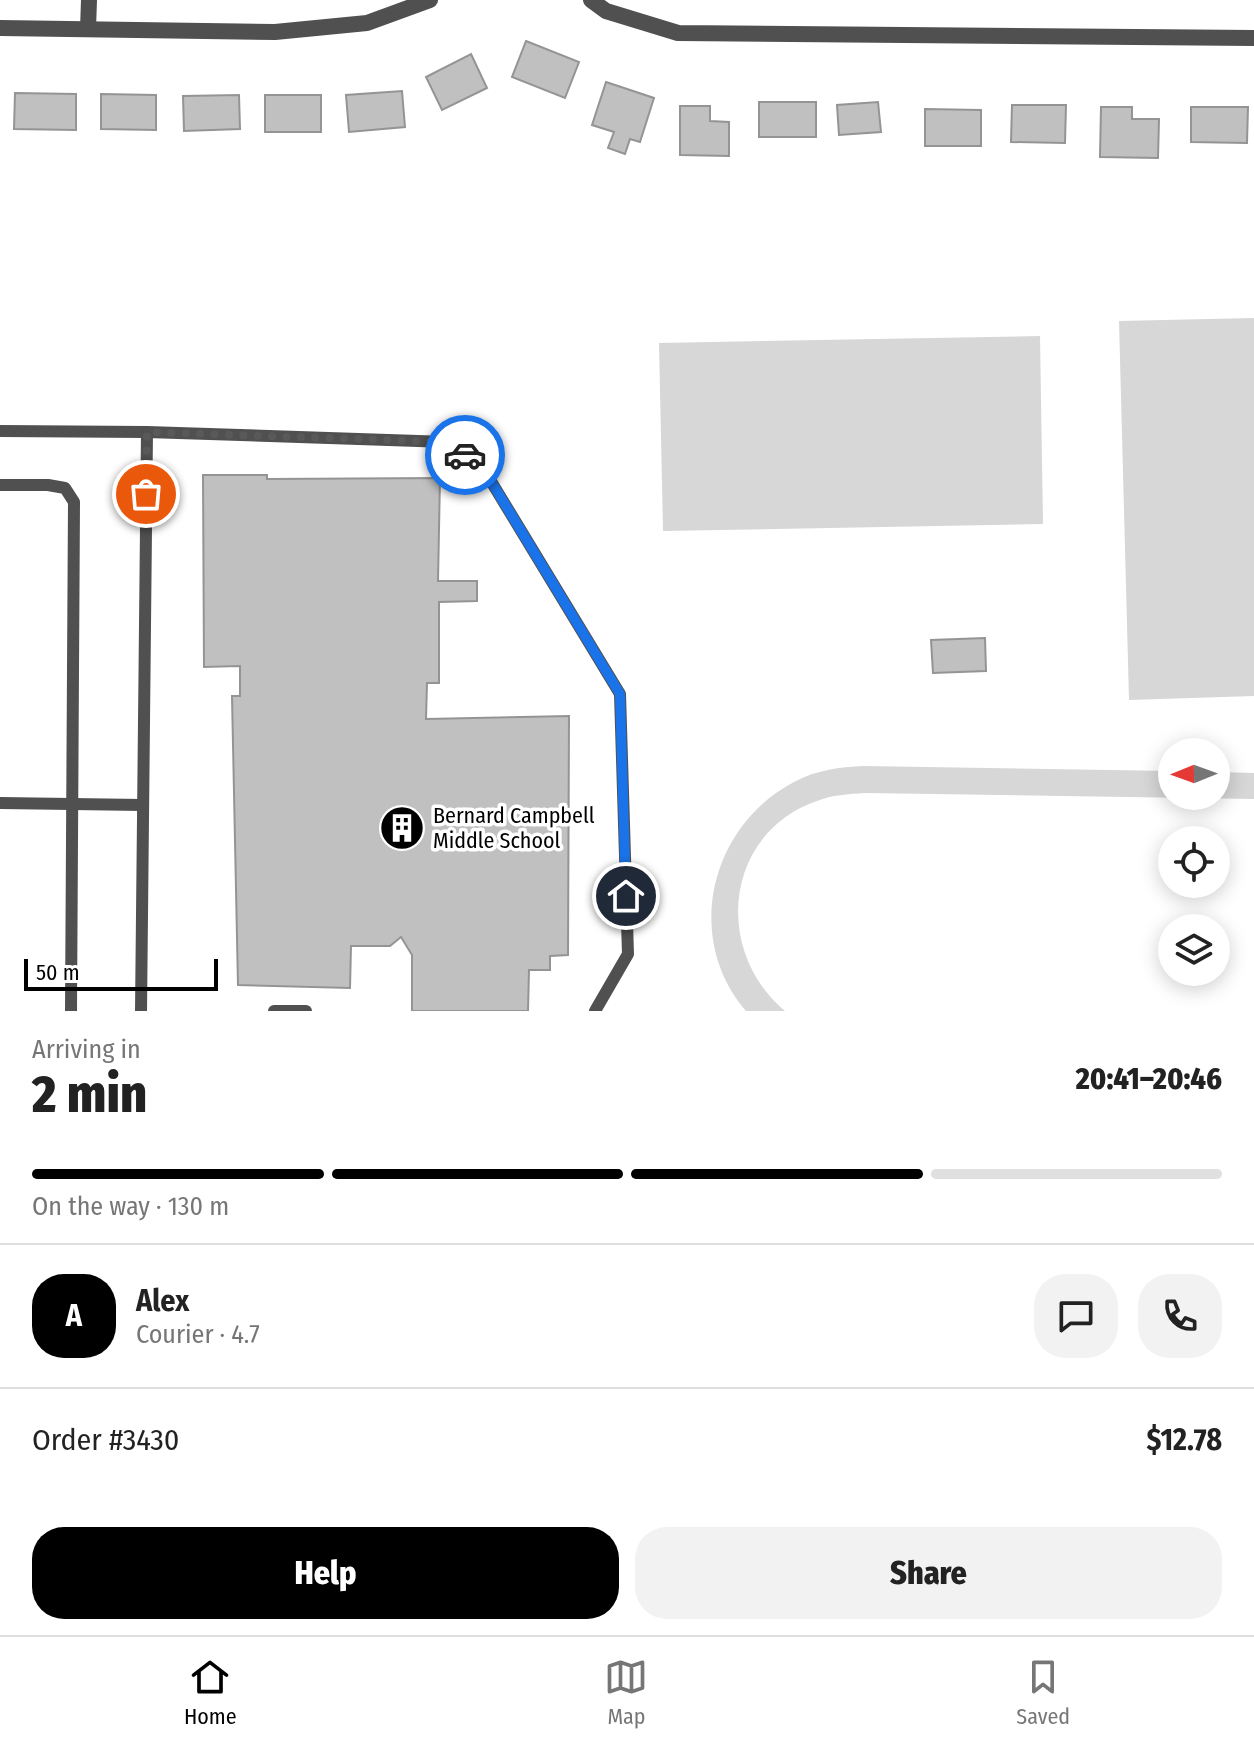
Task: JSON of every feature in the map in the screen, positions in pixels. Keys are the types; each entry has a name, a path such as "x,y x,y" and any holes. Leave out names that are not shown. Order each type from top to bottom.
{"street":[{"path":"88,29 89,0"},
{"path":"0,28 275,32 367,23 430,0"},
{"path":"591,0 606,11 678,33 1254,38"}],"lane":[{"path":"0,431 147,432 448,442 483,468 620,694 628,954 595,1011"},
{"path":"141,1011 147,432"},
{"path":"0,485 65,488 74,502 71,1011"},
{"path":"0,803 143,805"},
{"path":"274,1011 306,1011"}],"shaded area":[{"path":"1254,318 1254,696 1129,700 1119,321"},
{"path":"1040,336 1043,524 663,531 659,343"},
{"path":"846,767 1158,771 1158,798 865,793 817,801 786,817 763,839 747,866 739,896 739,927 747,957 762,986 785,1011 746,1011 727,982 715,951 711,918 715,886 725,855 742,826 765,801 794,782"},
{"path":"1230,772 1254,773 1254,799 1230,799"}],"building":[{"path":"526,41 579,62 565,98 512,77"},
{"path":"471,54 487,88 442,110 426,77"},
{"path":"606,82 654,98 640,142 630,139 625,154 608,148 614,132 592,125"},
{"path":"402,91 405,127 349,132 346,95"},
{"path":"15,93 76,94 76,130 14,129"},
{"path":"101,94 156,95 156,130 101,129"},
{"path":"239,95 240,129 184,131 183,96"},
{"path":"265,95 321,95 321,132 265,132"},
{"path":"759,102 816,102 816,137 759,137"},
{"path":"878,102 881,132 839,135 837,105"},
{"path":"1012,105 1066,105 1065,143 1011,142"},
{"path":"680,106 710,106 710,121 729,122 729,156 680,155"},
{"path":"1101,107 1132,107 1132,119 1159,119 1158,158 1100,157"},
{"path":"1191,107 1248,107 1247,143 1191,142"},
{"path":"925,109 981,110 981,146 925,146"},
{"name":"Bernard Campbell Middle School","path":"203,475 267,475 267,479 440,478 438,581 477,581 477,601 439,602 439,683 427,683 426,719 569,716 568,955 550,956 550,970 529,970 528,1011 412,1011 412,955 401,937 390,946 351,946 350,988 238,985 232,696 240,696 240,666 204,667"},
{"path":"985,638 986,671 933,673 931,640"}],"way so far":[{"path":"146,494 147,432 448,442 465,455"}],"place":[{"name":"Bernard Campbell Middle School","path":"402,828"}],"route":[{"path":"465,455 483,468 620,694 626,896"}]}
